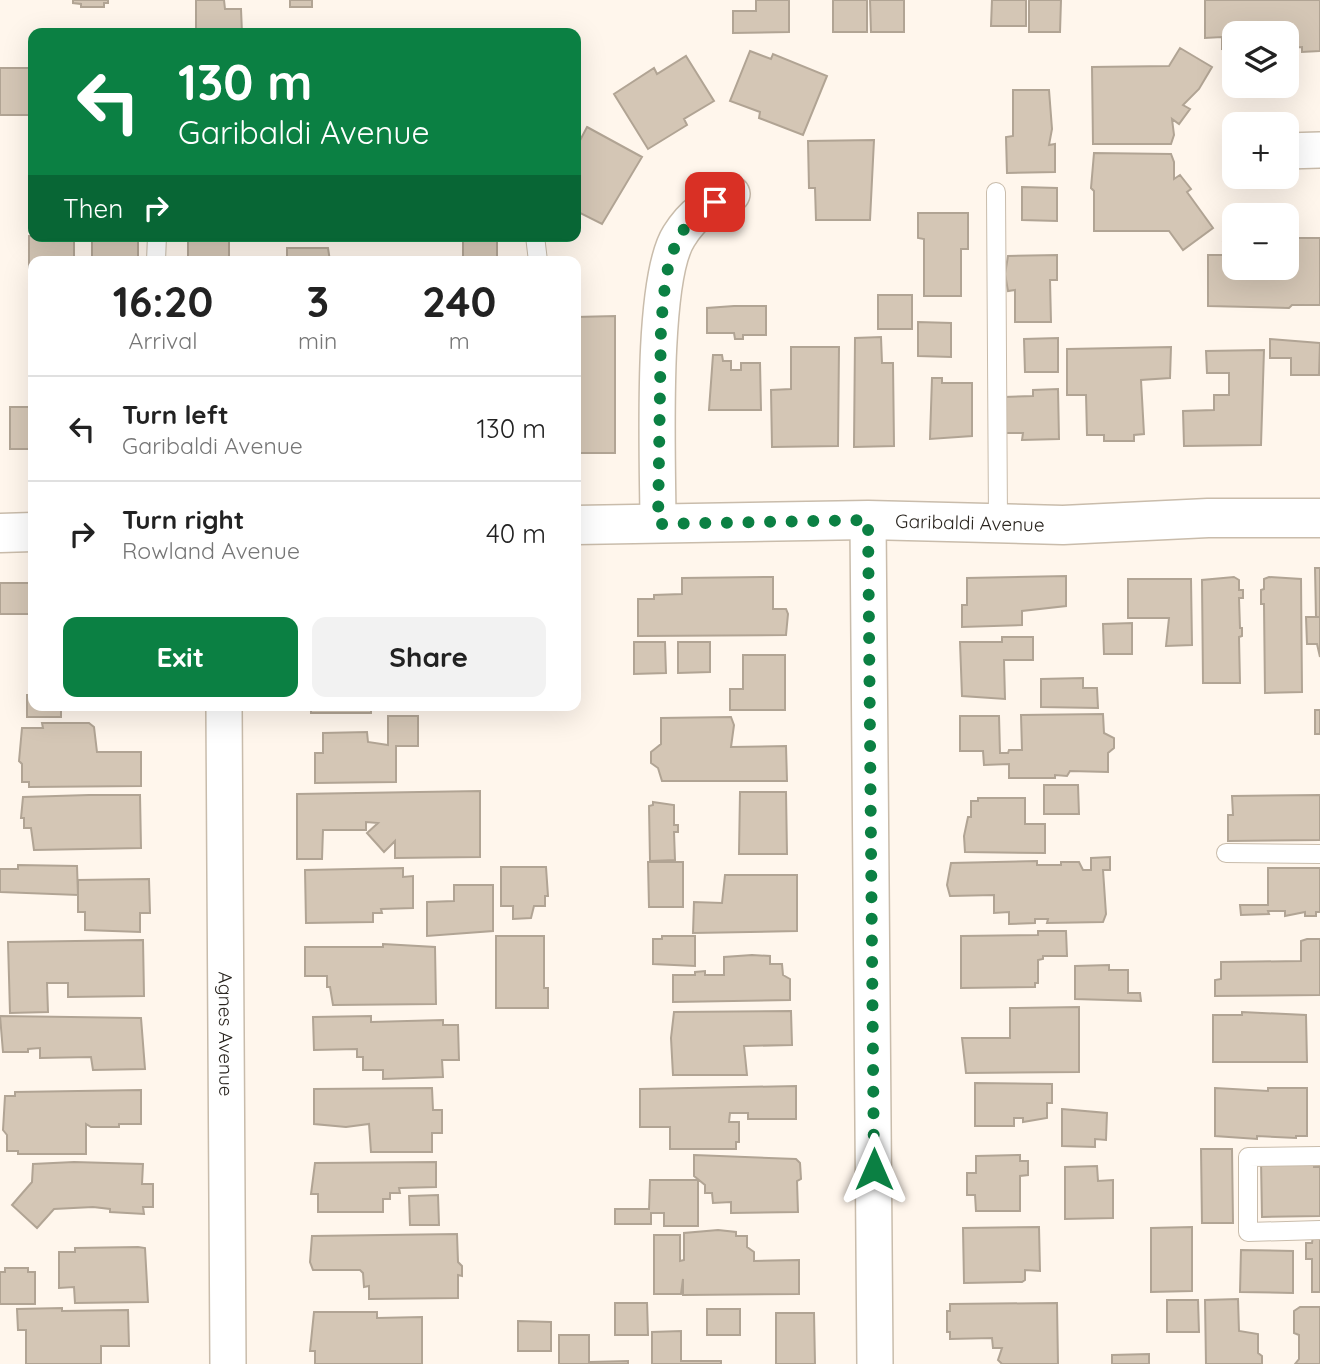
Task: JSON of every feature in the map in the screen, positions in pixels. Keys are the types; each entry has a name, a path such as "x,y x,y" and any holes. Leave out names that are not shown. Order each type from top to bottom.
{"street":[{"path":"1299,151 1320,150"},
{"path":"658,524 661,325 666,275 677,239 698,210 732,194"},
{"name":"Garibaldi Avenue","path":"581,525 868,520 1063,525 1208,518 1320,518"},
{"path":"868,520 875,1364"},
{"path":"0,533 28,532"},
{"name":"Agnes Avenue","path":"224,711 228,1364"}],"lane":[{"path":"996,191 998,523"},
{"path":"1226,853 1320,854"},
{"path":"1320,1156 1248,1157 1248,1231 1320,1230"}],"building":[{"path":"73,0 108,0 108,3 104,3 104,7 81,7 81,4 73,3"},
{"path":"196,0 224,0 225,9 241,9 242,28 196,28"},
{"path":"290,0 312,0 312,7 290,7"},
{"path":"756,0 789,0 789,32 733,33 733,11 756,11"},
{"path":"833,0 867,0 867,32 833,32"},
{"path":"870,0 904,0 904,32 871,32"},
{"path":"992,0 1026,0 1026,26 991,26"},
{"path":"1029,0 1061,0 1060,32 1029,32"},
{"path":"1205,0 1320,0 1320,51 1302,52 1302,47 1299,47 1299,21 1222,21 1222,37 1205,38"},
{"path":"1180,48 1212,67 1199,89 1183,105 1190,109 1179,124 1172,119 1174,135 1171,144 1093,144 1092,67 1169,66"},
{"path":"750,51 771,59 773,54 827,76 803,135 759,118 760,112 730,101"},
{"path":"686,56 714,101 684,119 687,125 648,149 614,94 654,68 657,74"},
{"path":"0,68 28,68 28,115 0,115"},
{"path":"1013,90 1049,90 1052,129 1049,145 1055,144 1055,172 1007,173 1006,137 1013,136"},
{"path":"587,127 642,157 602,224 581,214 581,138"},
{"path":"874,140 870,220 816,220 815,188 809,188 808,141"},
{"path":"1094,153 1171,154 1174,179 1180,175 1191,189 1187,192 1213,228 1183,250 1169,231 1094,231 1094,191 1091,188"},
{"path":"1022,187 1057,188 1057,221 1022,220"},
{"path":"918,213 968,213 968,249 961,249 961,296 924,296 924,239 918,238"},
{"path":"1299,238 1320,238 1320,305 1292,305 1289,308 1208,306 1208,255 1222,255 1222,280 1299,280"},
{"path":"29,242 74,242 74,256 29,256"},
{"path":"92,242 138,242 138,256 92,256"},
{"path":"188,242 229,242 229,256 188,256"},
{"path":"463,242 497,242 497,256 463,256"},
{"path":"287,248 328,248 329,256 287,256"},
{"path":"1057,255 1057,280 1050,280 1051,322 1015,322 1015,290 1008,291 1005,274 1008,256"},
{"path":"878,295 912,295 912,329 878,329"},
{"path":"766,306 766,335 743,335 743,339 735,339 734,333 707,333 707,308"},
{"path":"615,316 615,453 581,453 581,317"},
{"path":"918,322 951,323 951,357 918,356"},
{"path":"881,337 882,363 893,363 894,446 854,447 855,338"},
{"path":"1058,338 1058,372 1025,372 1024,339"},
{"path":"1270,339 1320,343 1319,375 1291,375 1291,358 1270,358"},
{"path":"791,347 839,347 838,446 772,447 771,390 791,389"},
{"path":"1171,347 1170,378 1141,380 1144,434 1134,435 1134,441 1104,441 1104,435 1087,435 1086,395 1067,395 1067,349"},
{"path":"1264,350 1261,445 1184,446 1183,411 1214,410 1214,395 1229,395 1229,373 1207,373 1206,351"},
{"path":"713,355 722,355 723,361 731,361 731,370 741,370 741,363 760,363 761,410 709,410"},
{"path":"932,378 942,378 942,383 972,383 972,436 930,439"},
{"path":"1058,389 1059,439 1022,440 1023,433 1005,433 1004,397 1033,396 1033,390"},
{"path":"10,407 28,407 28,449 10,449"},
{"path":"1315,568 1320,568 1320,617 1316,617"},
{"path":"1066,576 1066,606 1022,611 1022,625 962,627 962,605 967,605 967,578"},
{"path":"773,577 773,609 786,609 786,635 638,636 638,599 654,599 654,595 682,594 682,578"},
{"path":"1234,577 1239,580 1239,590 1243,590 1243,598 1239,598 1242,628 1242,636 1239,637 1240,683 1203,683 1202,580"},
{"path":"1128,579 1191,579 1192,645 1166,646 1169,618 1128,618"},
{"path":"1264,579 1301,579 1302,692 1265,693 1264,604 1261,604 1261,590 1264,589"},
{"path":"0,583 28,583 28,614 0,614"},
{"path":"1306,617 1320,617 1320,657 1317,644 1307,644"},
{"path":"1132,623 1132,654 1104,654 1103,624"},
{"path":"1002,637 1033,637 1033,660 1004,660 1005,699 962,696 960,642 1002,642"},
{"path":"634,642 665,642 666,673 634,674"},
{"path":"678,642 710,642 710,672 678,673"},
{"path":"743,655 785,655 785,710 730,710 730,689 743,689"},
{"path":"1083,678 1083,688 1097,688 1098,708 1041,707 1041,679"},
{"path":"27,695 28,711 61,711 61,717 27,717"},
{"path":"1315,710 1320,710 1320,734 1315,734"},
{"path":"311,711 371,711 371,713"},
{"path":"1103,714 1104,733 1114,738 1114,748 1108,753 1108,772 1070,771 1067,776 1055,775 1055,778 1009,778 1009,764 984,765 983,751 960,751 960,716 999,716 1000,753 1008,753 1009,750 1022,750 1021,715"},
{"path":"388,716 418,716 418,746 396,746 396,782 315,783 315,753 323,753 323,733 367,732 368,742 388,745"},
{"path":"731,717 734,725 731,747 786,746 787,781 662,781 658,768 651,763 651,752 661,744 661,718"},
{"path":"42,723 89,723 94,727 97,752 141,752 141,786 29,787 29,782 22,782 22,764 19,761 22,728 43,728"},
{"path":"1044,785 1078,785 1079,814 1044,814"},
{"path":"480,791 480,857 395,858 395,841 384,852 367,833 378,823 366,822 366,830 323,830 322,859 297,859 297,794"},
{"path":"740,792 786,792 787,854 739,854"},
{"path":"140,795 141,848 34,850 31,828 24,828 24,818 21,818 23,797"},
{"path":"1320,795 1320,840 1228,841 1228,815 1233,815 1232,796"},
{"path":"978,798 1025,798 1025,824 1045,824 1045,853 965,852 964,836 968,817 971,817 971,801 978,801"},
{"path":"653,802 674,805 674,825 678,825 678,832 674,832 675,860 650,861 649,806 653,805"},
{"path":"1110,857 1110,870 1103,870 1106,914 1103,922 1047,923 1048,919 1035,919 1035,923 1009,924 1009,912 994,913 994,895 950,896 947,885 951,863 1037,861 1037,865 1061,865 1061,862 1079,862 1083,870 1091,870 1091,858"},
{"path":"648,862 683,862 683,907 649,907"},
{"path":"18,865 77,866 78,895 0,892 0,869 18,869"},
{"path":"501,867 546,867 548,896 545,896 545,906 534,906 531,918 513,919 513,906 501,906"},
{"path":"403,868 403,877 413,876 413,908 381,909 382,913 373,913 373,922 306,923 305,870"},
{"path":"1268,868 1320,868 1320,912 1316,912 1316,916 1305,916 1305,912 1285,916 1285,911 1241,915 1240,905 1268,905"},
{"path":"725,875 797,875 797,931 693,933 694,902 722,903"},
{"path":"149,879 150,913 140,913 140,932 85,930 85,912 78,912 78,880"},
{"path":"454,885 493,885 493,931 427,936 427,902 454,901"},
{"path":"1038,931 1066,931 1067,956 1043,956 1043,959 1038,960 1038,983 1035,983 1035,987 961,988 961,936 1038,935"},
{"path":"496,936 544,936 544,988 548,988 548,1008 496,1008"},
{"path":"662,936 695,936 695,966 653,964 653,939 662,939"},
{"path":"1320,939 1320,995 1215,996 1215,980 1221,979 1221,962 1301,961 1301,941"},
{"path":"143,940 144,996 68,997 68,983 47,983 48,1012 10,1013 8,942"},
{"path":"383,944 435,947 436,1004 333,1005 330,987 327,987 327,976 305,976 305,947 383,947"},
{"path":"770,956 770,964 782,964 783,975 790,979 790,1000 673,1002 673,975 695,975 695,972 705,971 705,975 724,975 724,957"},
{"path":"1109,965 1109,970 1128,970 1128,993 1140,993 1141,1001 1075,999 1075,966"},
{"path":"1079,1007 1079,1072 966,1073 962,1038 1010,1038 1010,1008"},
{"path":"791,1011 792,1045 744,1046 747,1075 673,1075 671,1038 674,1012"},
{"path":"1242,1012 1306,1015 1307,1062 1213,1062 1213,1015 1242,1015"},
{"path":"0,1016 141,1018 145,1069 93,1070 91,1057 40,1058 40,1048 28,1049 28,1052 3,1052"},
{"path":"371,1016 371,1022 443,1020 443,1025 458,1025 459,1060 442,1060 443,1077 383,1079 383,1070 363,1070 363,1057 357,1057 357,1049 314,1050 313,1017"},
{"path":"975,1083 1052,1084 1052,1103 1047,1103 1047,1118 1023,1122 1023,1118 1014,1118 1014,1126 975,1126"},
{"path":"796,1086 796,1119 748,1119 748,1113 730,1113 729,1122 739,1122 739,1142 736,1142 736,1149 670,1149 670,1127 640,1127 640,1089"},
{"path":"432,1088 433,1110 442,1110 442,1133 432,1133 432,1152 371,1152 369,1124 346,1127 314,1124 314,1089"},
{"path":"1215,1088 1268,1091 1268,1088 1307,1088 1307,1136 1257,1136 1257,1139 1215,1136"},
{"path":"141,1090 141,1124 91,1127 86,1124 86,1154 18,1154 18,1151 7,1151 7,1135 3,1130 5,1096 15,1096 15,1092"},
{"path":"1062,1109 1107,1113 1106,1140 1095,1139 1095,1147 1062,1146"},
{"path":"1201,1149 1232,1149 1233,1223 1202,1223"},
{"path":"694,1155 796,1159 800,1163 801,1179 797,1181 798,1212 731,1213 731,1202 713,1203 712,1193 705,1193 705,1185 694,1176"},
{"path":"1020,1155 1020,1161 1028,1161 1028,1175 1020,1176 1020,1211 976,1211 975,1195 967,1195 967,1173 976,1173 976,1156"},
{"path":"1261,1160 1314,1162 1314,1167 1320,1167 1320,1216 1262,1217"},
{"path":"436,1162 436,1187 399,1188 400,1193 390,1193 390,1199 383,1199 383,1212 318,1212 318,1194 311,1194 315,1163"},
{"path":"33,1164 143,1164 142,1184 153,1184 153,1207 143,1207 144,1214 110,1212 110,1209 93,1207 54,1209 37,1228 12,1205 32,1182"},
{"path":"1097,1166 1098,1181 1113,1180 1113,1218 1065,1219 1065,1167"},
{"path":"650,1180 698,1180 698,1226 664,1226 664,1213 651,1213 651,1224 615,1224 615,1209 649,1209"},
{"path":"438,1195 439,1225 410,1225 409,1196"},
{"path":"1039,1227 1040,1271 1025,1270 1025,1280 1022,1282 964,1283 963,1228"},
{"path":"1192,1227 1192,1291 1151,1292 1151,1228"},
{"path":"718,1230 736,1232 736,1236 747,1236 747,1247 754,1252 754,1261 799,1260 799,1294 683,1295 683,1279 681,1294 654,1294 654,1235 680,1235 680,1261 684,1260 684,1233"},
{"path":"457,1234 458,1262 462,1266 462,1276 458,1275 458,1298 369,1299 369,1286 364,1287 363,1273 360,1270 313,1270 310,1262 312,1236"},
{"path":"1313,1236 1320,1236 1320,1292 1312,1292 1312,1259 1306,1259 1306,1243 1312,1243"},
{"path":"75,1248 145,1248 148,1302 75,1303 74,1287 59,1288 59,1252 75,1252"},
{"path":"1241,1250 1293,1251 1293,1293 1240,1292"},
{"path":"5,1268 28,1268 28,1272 35,1272 35,1304 0,1304 0,1272 5,1272"},
{"path":"1238,1299 1239,1331 1258,1334 1258,1353 1262,1356 1262,1364 1206,1364 1205,1300"},
{"path":"1167,1300 1198,1300 1199,1332 1167,1332"},
{"path":"615,1303 647,1303 648,1335 615,1335"},
{"path":"1057,1303 1058,1364 1002,1364 998,1360 1002,1348 993,1348 992,1338 950,1339 950,1332 947,1332 947,1311 950,1311 950,1304"},
{"path":"1300,1307 1320,1307 1320,1364 1295,1364 1299,1359 1299,1335 1294,1333 1294,1311"},
{"path":"62,1308 62,1311 128,1310 129,1346 101,1346 101,1364 26,1364 26,1330 18,1330 17,1309"},
{"path":"707,1309 740,1309 740,1335 707,1335"},
{"path":"314,1312 377,1312 377,1318 422,1317 422,1364 315,1364 315,1351 310,1351"},
{"path":"776,1313 814,1313 815,1364 776,1364"},
{"path":"518,1321 551,1322 551,1351 518,1351"},
{"path":"681,1331 681,1361 721,1361 721,1364 652,1364 652,1332"},
{"path":"559,1335 589,1335 589,1362 628,1361 628,1364 559,1364"},
{"path":"1149,1354 1149,1364 1112,1364 1112,1355"}],"route":[{"path":"715,202 698,210 677,239 666,275 661,325 658,524 868,520 874,1169"}]}
